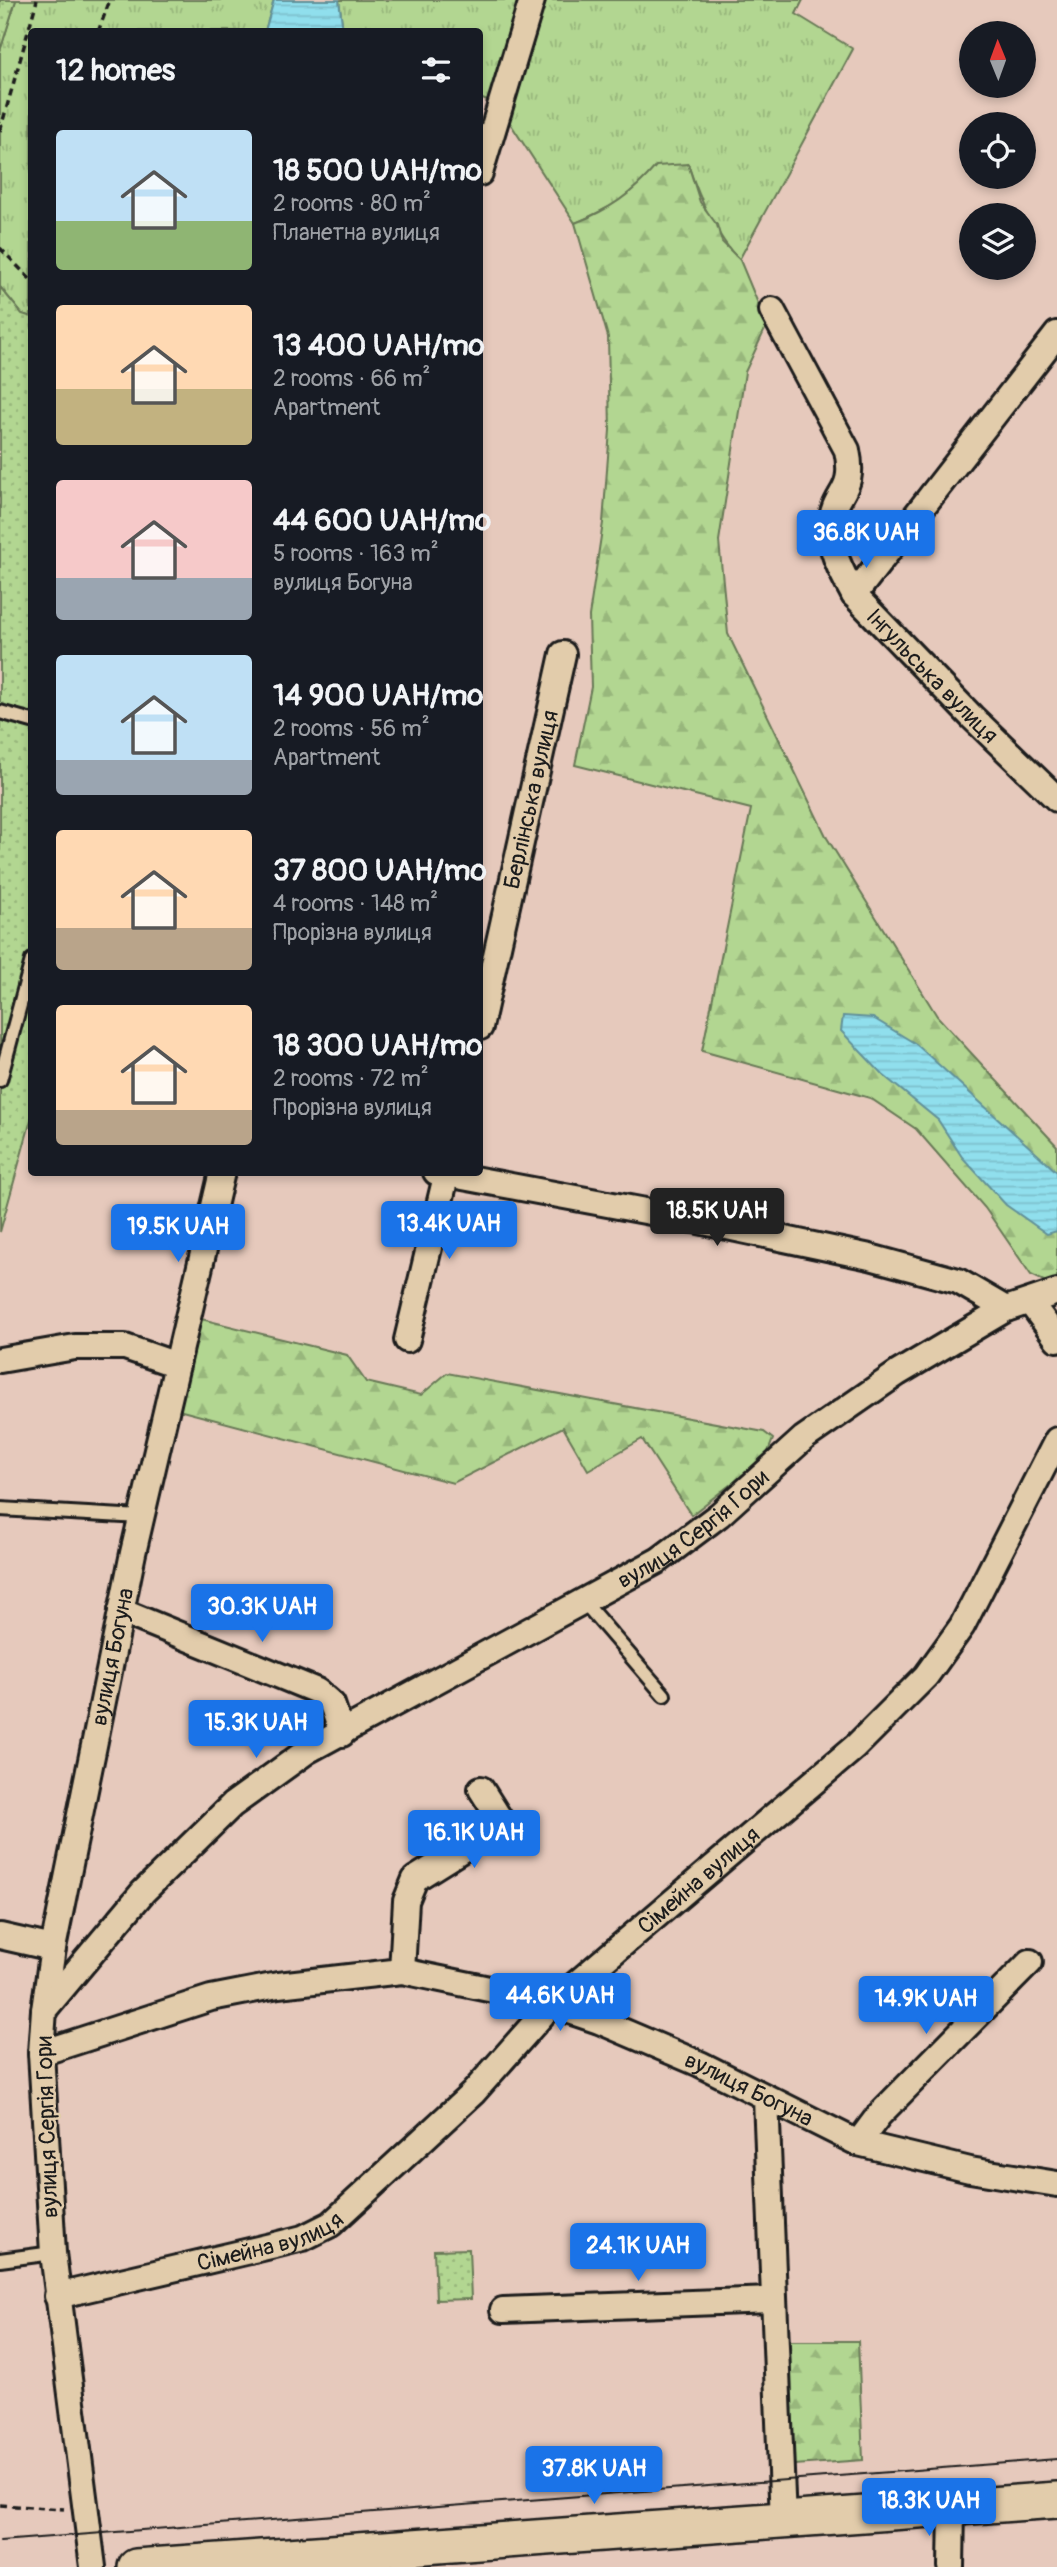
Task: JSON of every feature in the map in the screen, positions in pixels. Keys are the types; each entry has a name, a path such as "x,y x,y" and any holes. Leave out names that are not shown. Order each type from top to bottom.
{"main road":[{"path":"136,2567 1057,2500"}],"street":[{"path":"483,163 531,0"},
{"name":"Інгульська вулиця","path":"772,310 847,450 851,477 835,507 831,535 842,573 854,595 963,708 1057,799"},
{"path":"854,595 1052,351"},
{"name":"Берлінська вулиця","path":"483,1014 563,654"},
{"name":"вулиця Богуна","path":"44,2010 53,1948 121,1611 221,1176"},
{"path":"407,1340 442,1176"},
{"path":"459,1176 699,1221 870,1257 958,1281 1006,1310"},
{"path":"1057,1292 1030,1302 1057,1339"},
{"name":"вулиця Сергія Гори","path":"93,2567 53,2253 41,2053 44,2010 143,1892 232,1805 307,1751 659,1560 719,1515 814,1430 898,1373 1006,1310 1030,1302"},
{"path":"0,1360 75,1347 125,1347 177,1365"},
{"name":"Сімейна вулиця","path":"57,2296 275,2245 321,2231 473,2093 550,2006 855,1747 926,1676 962,1626 1057,1440"},
{"path":"121,1611 317,1691 331,1704 342,1734"},
{"path":"402,1971 406,1901 415,1880 503,1824 481,1789"},
{"path":"0,1936 53,1948"},
{"path":"858,2143 879,2115 1030,1962"},
{"name":"вулиця Богуна","path":"41,2053 211,1998 278,1985 402,1971 485,1986 599,2021 700,2064 858,2143 970,2171 1057,2184"},
{"path":"766,2098 783,2521"},
{"path":"503,2310 774,2300"},
{"path":"951,2567 952,2509"}],"lane":[{"path":"0,712 28,720"},
{"path":"0,1080 28,975"},
{"path":"0,1509 141,1517"},
{"path":"584,1602 664,1695"},
{"path":"0,2260 53,2253"}],"path":[{"path":"29,28 37,0"},
{"path":"100,28 110,0"},
{"path":"0,131 28,32"},
{"path":"0,248 28,277"},
{"path":"0,2505 87,2510"}],"green space":[{"path":"0,0 16,0 0,51"},
{"path":"16,0 274,0 266,28 28,28 28,316 22,314 0,287 0,51"},
{"path":"339,0 803,0 796,14 853,49 739,260 722,239 709,215 688,164 575,223 499,106 483,99 483,28 343,28"},
{"path":"688,164 700,202 717,225 722,242 740,260 767,325 745,372 719,541 728,634 827,838 937,1016 1057,1146 1057,1279 1048,1283 1031,1275 985,1208 916,1129 870,1098 702,1051 751,809 575,765 591,687 589,616 603,523 610,430 608,337 575,223 599,213 619,200 656,166"},
{"path":"0,287 22,314 28,316 28,1130 0,1232"},
{"path":"189,1316 347,1355 366,1382 421,1395 447,1373 764,1432 773,1439 766,1457 691,1515 642,1439 588,1470 563,1427 453,1483 167,1407"},
{"path":"469,2249 471,2299 436,2300 434,2250"},
{"path":"775,2341 858,2341 863,2460 781,2466"}],"water":[{"path":"274,0 339,0 343,28 266,28"},
{"path":"843,1016 873,1018 916,1044 1057,1172 1057,1231 1047,1234 1006,1205 962,1157 938,1120 883,1075 841,1031"}],"tram line":[{"path":"0,2541 1057,2459"}]}
